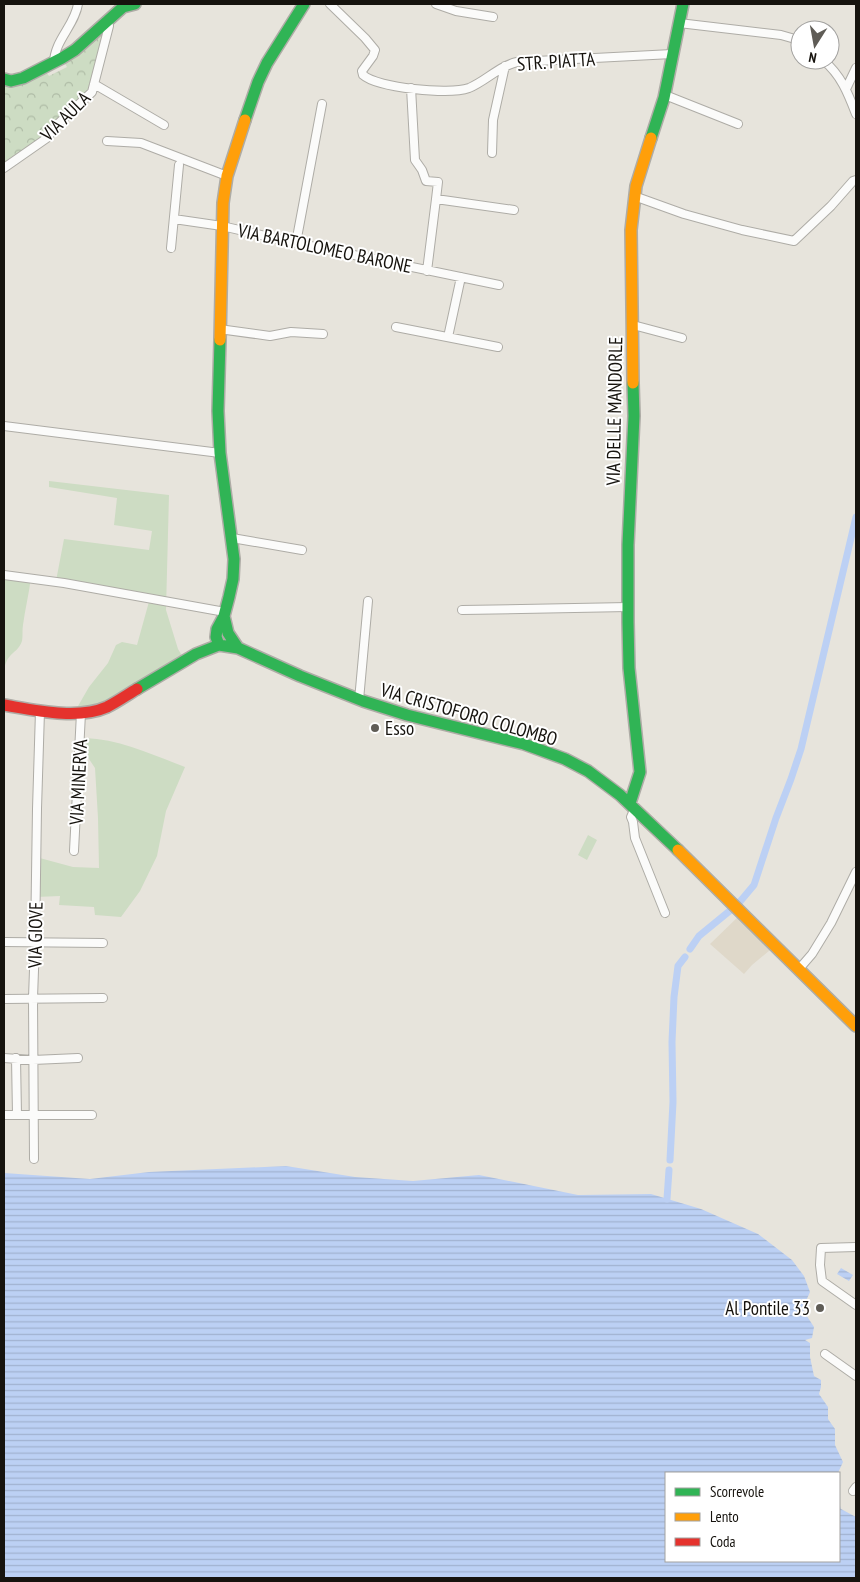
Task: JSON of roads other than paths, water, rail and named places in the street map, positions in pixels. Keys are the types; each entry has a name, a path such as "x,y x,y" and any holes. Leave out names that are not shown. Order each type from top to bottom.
{"main road":[{"path":"4,79 11,81 22,78 75,50 123,7 135,4"},
{"path":"4,705 40,711 91,712 107,707 196,654 219,645 216,637 225,614 233,579 234,559 220,453 218,411 223,203 227,176 258,82 304,4"},
{"name":"VIA DELLE MANDORLE","path":"633,805 640,772 629,668 628,607 628,545 634,416 632,230 634,196 665,95 683,4"},
{"path":"221,628 238,648"},
{"path":"196,654 221,628"},
{"name":"VIA CRISTOFORO COLOMBO","path":"219,645 238,648 298,676 359,700 541,749 596,776 633,805 856,1026"}],"street":[{"path":"54,62 54,52 76,15 78,4"},
{"name":"STR. PIATTA","path":"330,4 375,50 362,71 363,75 368,79 411,88 435,91 453,91 468,88 483,81 504,66 517,62 672,54"},
{"path":"436,4 456,11 493,16"},
{"name":"VIA AULA","path":"4,168 47,138 59,123 92,92 109,26 107,20"},
{"path":"679,23 790,38"},
{"path":"492,153 493,120 504,66"},
{"path":"846,89 856,68"},
{"path":"834,70 843,81 856,114"},
{"path":"94,84 164,124"},
{"path":"411,88 415,160 422,170 426,181 438,182 427,270"},
{"path":"665,95 738,124"},
{"path":"296,243 322,104"},
{"path":"107,141 140,143 227,176"},
{"path":"171,248 179,166"},
{"path":"634,196 717,223 794,242 856,180"},
{"path":"436,199 514,210"},
{"name":"VIA BARTOLOMEO BARONE","path":"174,219 222,226 499,285"},
{"path":"448,337 460,277"},
{"path":"633,325 682,338"},
{"path":"396,328 498,347"},
{"path":"220,329 270,336 291,332 323,334"},
{"path":"4,426 220,453"},
{"path":"232,538 302,550"},
{"path":"4,575 64,582 225,614"},
{"path":"359,700 368,601"},
{"path":"462,610 628,607"},
{"name":"VIA GIOVE","path":"34,1159 33,998 36,942 40,711"},
{"name":"VIA MINERVA","path":"74,852 81,713"},
{"path":"633,805 631,817 635,838 665,914"},
{"path":"799,969 812,954 831,923 856,872"},
{"path":"4,942 103,943"},
{"path":"4,998 103,998"},
{"path":"4,1058 33,1060 78,1058"},
{"path":"16,1058 17,1115"},
{"path":"4,1115 92,1115"},
{"path":"856,1247 821,1248 820,1265 822,1281 856,1304"},
{"path":"825,1354 856,1376"}],"water":[{"path":"286,1166 355,1177 413,1181 479,1175 578,1195 651,1194 701,1209 758,1234 792,1260 804,1276 810,1292 803,1310 814,1327 812,1338 805,1340 810,1343 810,1357 814,1376 821,1380 819,1394 828,1407 828,1419 835,1429 835,1445 843,1462 838,1472 665,1472 665,1562 840,1562 840,1506 841,1509 856,1517 856,1578 4,1578 4,1173 90,1179 149,1172"},
{"path":"841,1268 853,1275 849,1281 837,1274"}],"waterway":[{"path":"738,904 754,885 801,749 856,517"},
{"path":"690,949 699,936 732,909"},
{"path":"670,1160 673,1102 672,1042 674,997 678,966 685,957"},
{"path":"667,1199 669,1170"}],"place":[{"name":"Esso","path":"375,728"},
{"name":"Al Pontile 33","path":"820,1308"}]}
